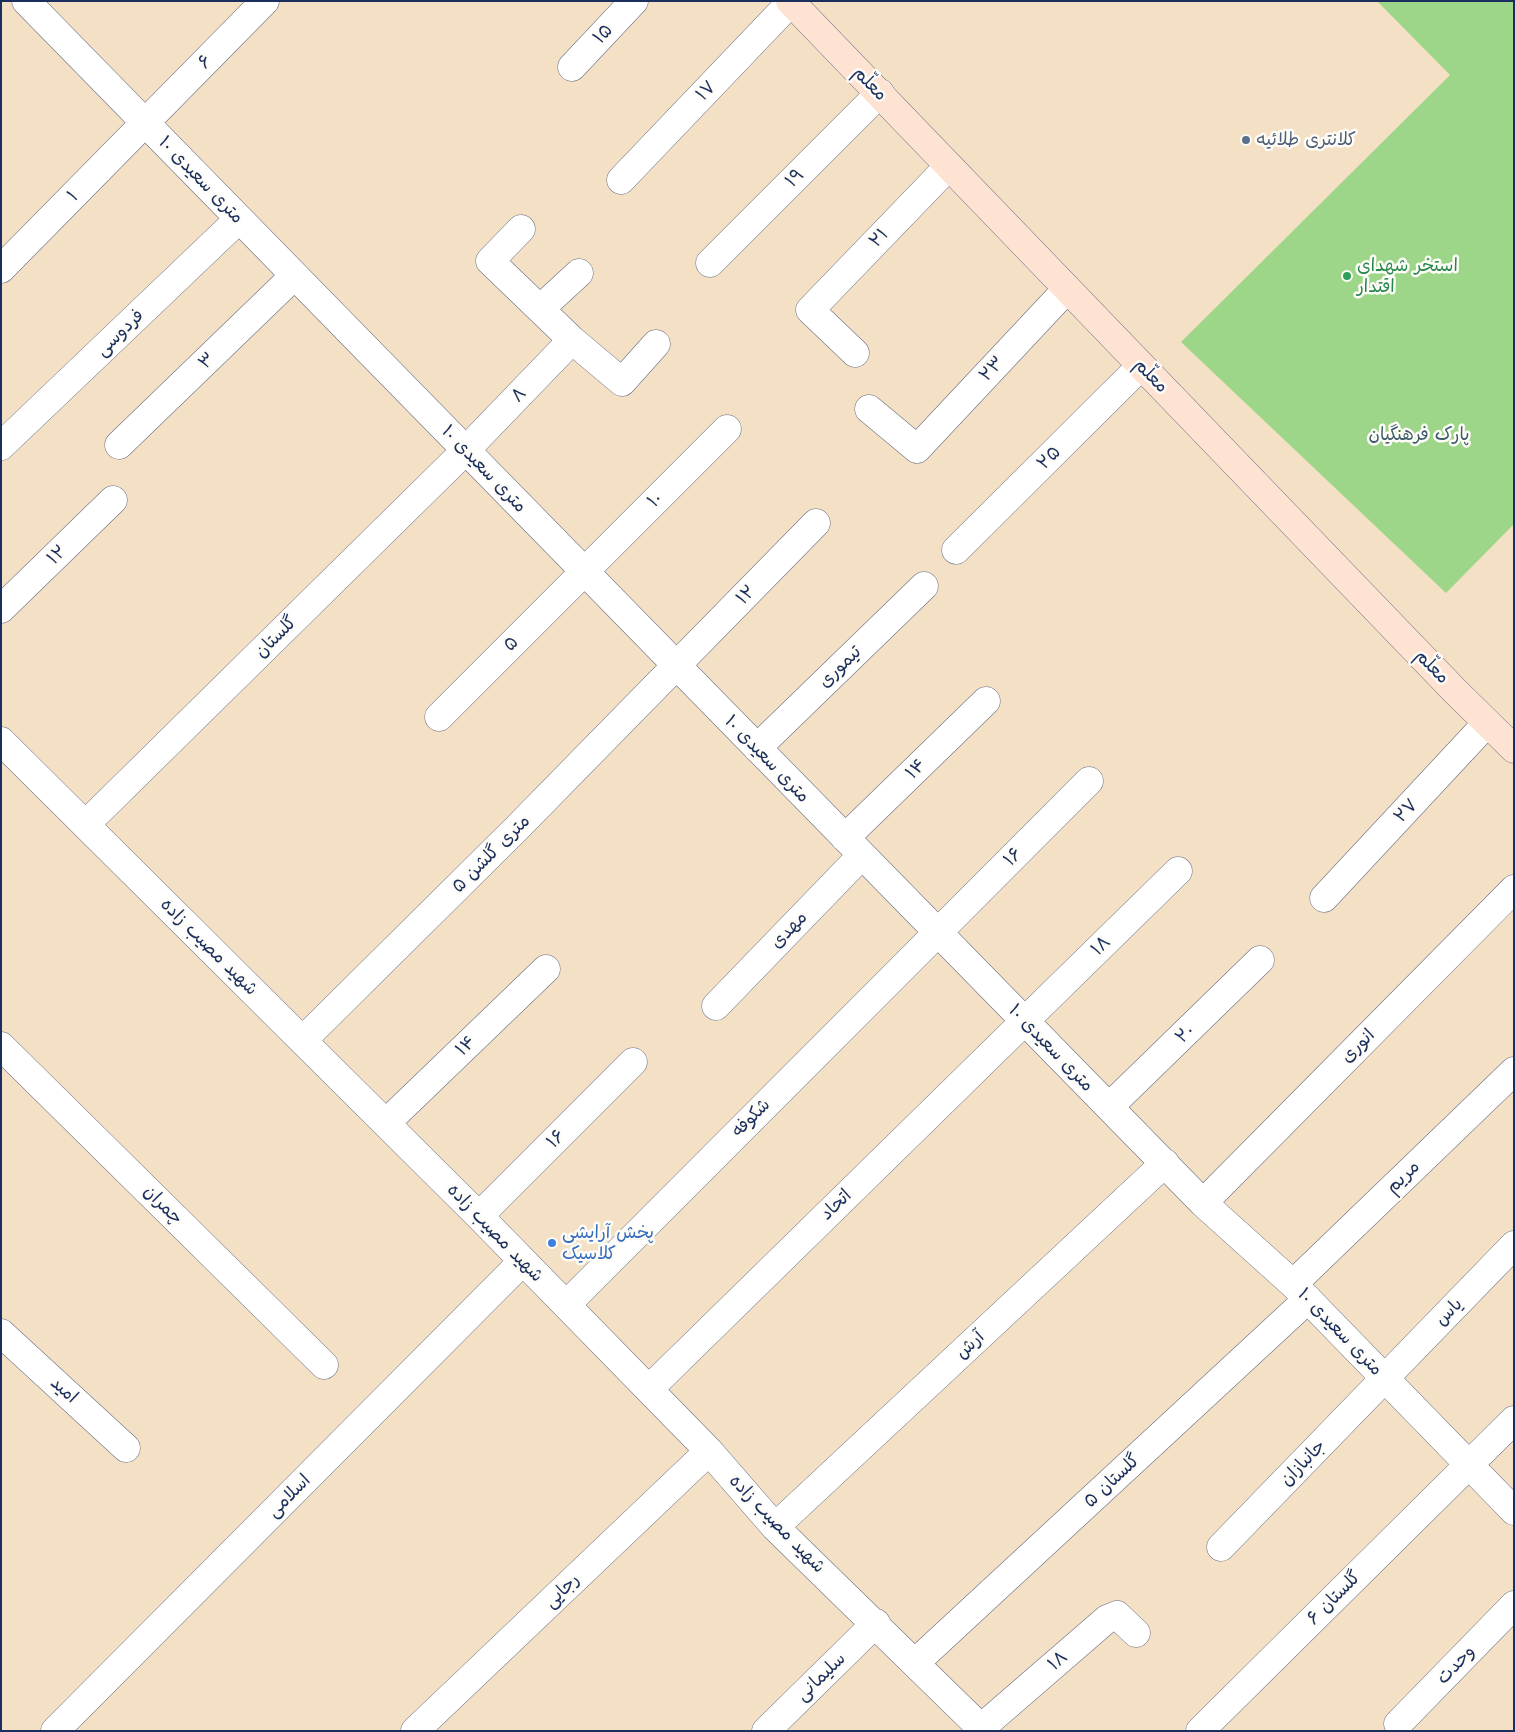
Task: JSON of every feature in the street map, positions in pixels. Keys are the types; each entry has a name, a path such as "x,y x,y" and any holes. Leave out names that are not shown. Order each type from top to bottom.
{"street":[{"name":"۱۰ متری سعیدی","path":"26,1 1203,1203 1301,1292 1514,1511"},
{"name":"۶","path":"146,124 265,1"},
{"name":"۱۵","path":"572,67 634,1"},
{"name":"معلّم","path":"790,2 1514,749"},
{"name":"۱۷","path":"620,180 790,2"},
{"name":"۱۹","path":"710,263 880,93"},
{"name":"۱","path":"1,269 146,124"},
{"name":"۲۱","path":"856,353 810,310 949,166"},
{"name":"فردوسی","path":"1,446 239,219"},
{"path":"521,229 490,261 572,340 622,382 656,344"},
{"path":"540,309 579,273"},
{"name":"۳","path":"119,445 294,276"},
{"name":"۲۳","path":"869,409 917,449 1067,289"},
{"name":"۸","path":"465,451 572,340"},
{"name":"۲۵","path":"956,550 1141,366"},
{"name":"۱۰","path":"584,571 726,429"},
{"name":"گلستان","path":"86,824 465,451"},
{"name":"۱۲","path":"1,609 113,500"},
{"name":"۱۲","path":"677,667 816,523"},
{"name":"۵","path":"439,716 584,571"},
{"name":"تیموری","path":"757,748 924,586"},
{"name":"۵ متری گلشن","path":"303,1040 677,667"},
{"name":"۱۴","path":"854,847 986,700"},
{"name":"۲۷","path":"1324,898 1488,723"},
{"name":"شهید مصیب زاده","path":"1,740 479,1216 709,1451 775,1527 983,1729"},
{"name":"۱۶","path":"937,932 1089,781"},
{"name":"مهدی","path":"716,1006 854,847"},
{"name":"۱۸","path":"1024,1021 1178,871"},
{"name":"انوری","path":"1203,1203 1514,889"},
{"name":"شکوفه","path":"566,1305 937,932"},
{"name":"۲۰","path":"1109,1107 1260,960"},
{"name":"۱۴","path":"386,1123 546,969"},
{"name":"اتحاد","path":"649,1390 1024,1021"},
{"name":"چمران","path":"1,1046 324,1365"},
{"name":"۱۶","path":"479,1216 633,1062"},
{"name":"مریم","path":"1301,1292 1514,1070"},
{"name":"آرش","path":"775,1527 1164,1163"},
{"name":"یاس","path":"1385,1378 1514,1244"},
{"name":"اسلامی","path":"55,1731 522,1261"},
{"name":"گلستان ۵","path":"916,1662 1301,1292"},
{"name":"امید","path":"1,1333 126,1448"},
{"name":"جانبازان","path":"1221,1547 1385,1378"},
{"name":"گلستان ۶","path":"1200,1731 1514,1420"},
{"name":"رجایی","path":"415,1731 709,1451"},
{"name":"وحدت","path":"1398,1724 1514,1605"},
{"name":"۱۸","path":"983,1729 1107,1619 1117,1614 1136,1632"},
{"name":"سلیمانی","path":"766,1731 876,1623"}],"green space":[{"name":"پارک فرهنگیان","path":"1377,1 1514,1 1514,524 1446,593 1181,342 1450,75"}],"place":[{"name":"کلانتری طلائیه","path":"1246,140"},
{"name":"استخر شهدای اقتدار","path":"1347,276"},
{"name":"پخش آرایشی کلاسیک","path":"552,1243"}]}
